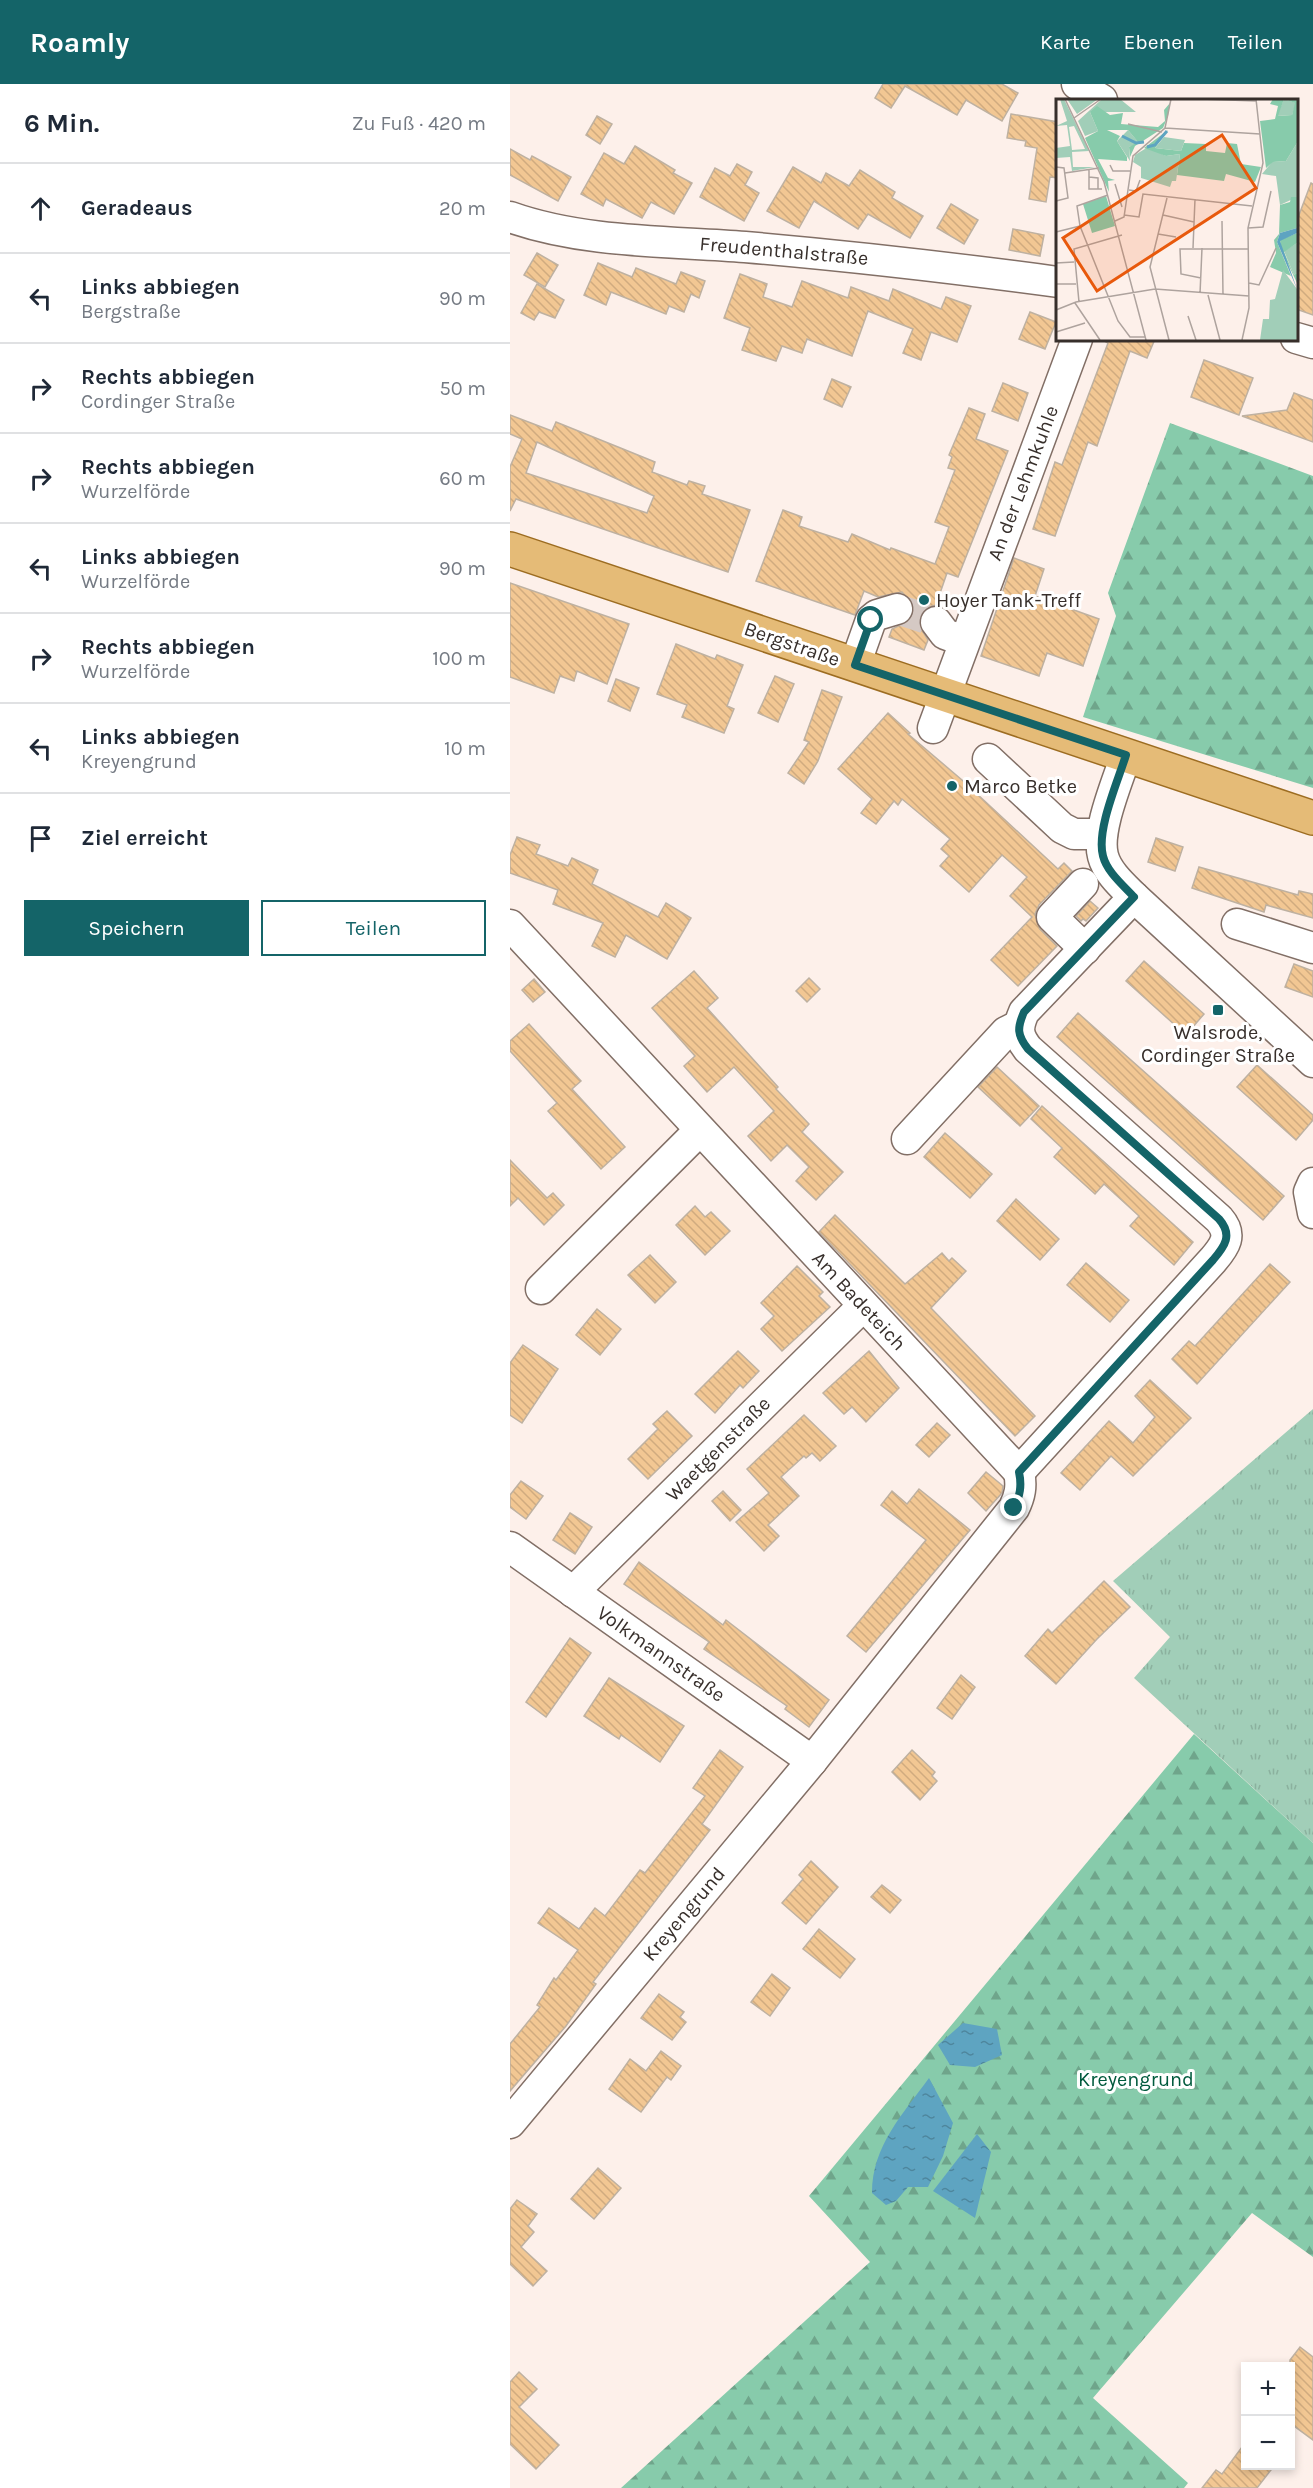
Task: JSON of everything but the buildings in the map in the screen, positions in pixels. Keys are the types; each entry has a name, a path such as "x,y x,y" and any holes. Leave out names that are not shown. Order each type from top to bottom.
{"main road":[{"name":"Bergstraße","path":"510,549 1313,818"}],"street":[{"path":"1077,84 1100,99"},
{"name":"Freudenthalstraße","path":"510,217 560,229 607,236 889,259 1056,282"},
{"path":"1298,339 1313,343"},
{"name":"An der Lehmkuhle","path":"933,728 945,694 944,633 1077,340"},
{"path":"855,665 871,620 891,616"},
{"path":"1126,755 1102,834 1103,856 1114,877 1313,1062"},
{"path":"988,759 1062,828 1074,834 1102,834"},
{"path":"1083,884 1052,917 1085,949"},
{"path":"1019,1472 1213,1260 1225,1246 1228,1236 1226,1226 1219,1219 1028,1049 1019,1037 1018,1026 1024,1012 1134,897"},
{"path":"1237,924 1313,948"},
{"name":"Am Badeteich","path":"510,926 1019,1472"},
{"path":"907,1139 1006,1032 1018,1026"},
{"path":"541,1289 700,1130"},
{"path":"1313,1182 1309,1192 1313,1213"},
{"name":"Waetgenstraße","path":"573,1592 863,1306"},
{"name":"Kreyengrund","path":"510,2123 812,1761 1014,1508 1022,1482 1019,1472"},
{"name":"Volkmannstraße","path":"510,1547 812,1761"}],"green space":[{"path":"1170,423 1313,476 1313,788 1083,717 1116,616 1108,593"},
{"path":"1313,1409 1313,1843 1134,1678 1170,1637 1113,1581"},
{"name":"Kreyengrund","path":"1194,1734 1313,1843 1313,2257 1252,2213 1093,2398 1188,2483 1184,2488 621,2488 870,2262 809,2196"}],"water":[{"path":"963,2023 997,2029 1002,2055 975,2067 950,2065 938,2045"},
{"path":"929,2078 953,2123 943,2156 928,2187 908,2187 896,2201 886,2205 872,2193 877,2160 891,2131"},
{"path":"977,2134 991,2152 975,2218 933,2191"}],"tunnel":[{"path":"897,609 936,622"}],"place":[{"name":"Hoyer Tank-Treff","path":"924,600"},
{"name":"Marco Betke","path":"952,786"},
{"name":"Walsrode, Cordinger Straße","path":"1218,1010"}],"route":[{"path":"871,620 855,665 1126,755 1102,834 1103,856 1114,877 1134,897 1024,1012 1018,1026 1019,1037 1028,1049 1219,1219 1226,1226 1228,1236 1225,1246 1213,1260 1042,1444 1019,1472 1022,1482 1014,1508"}]}
